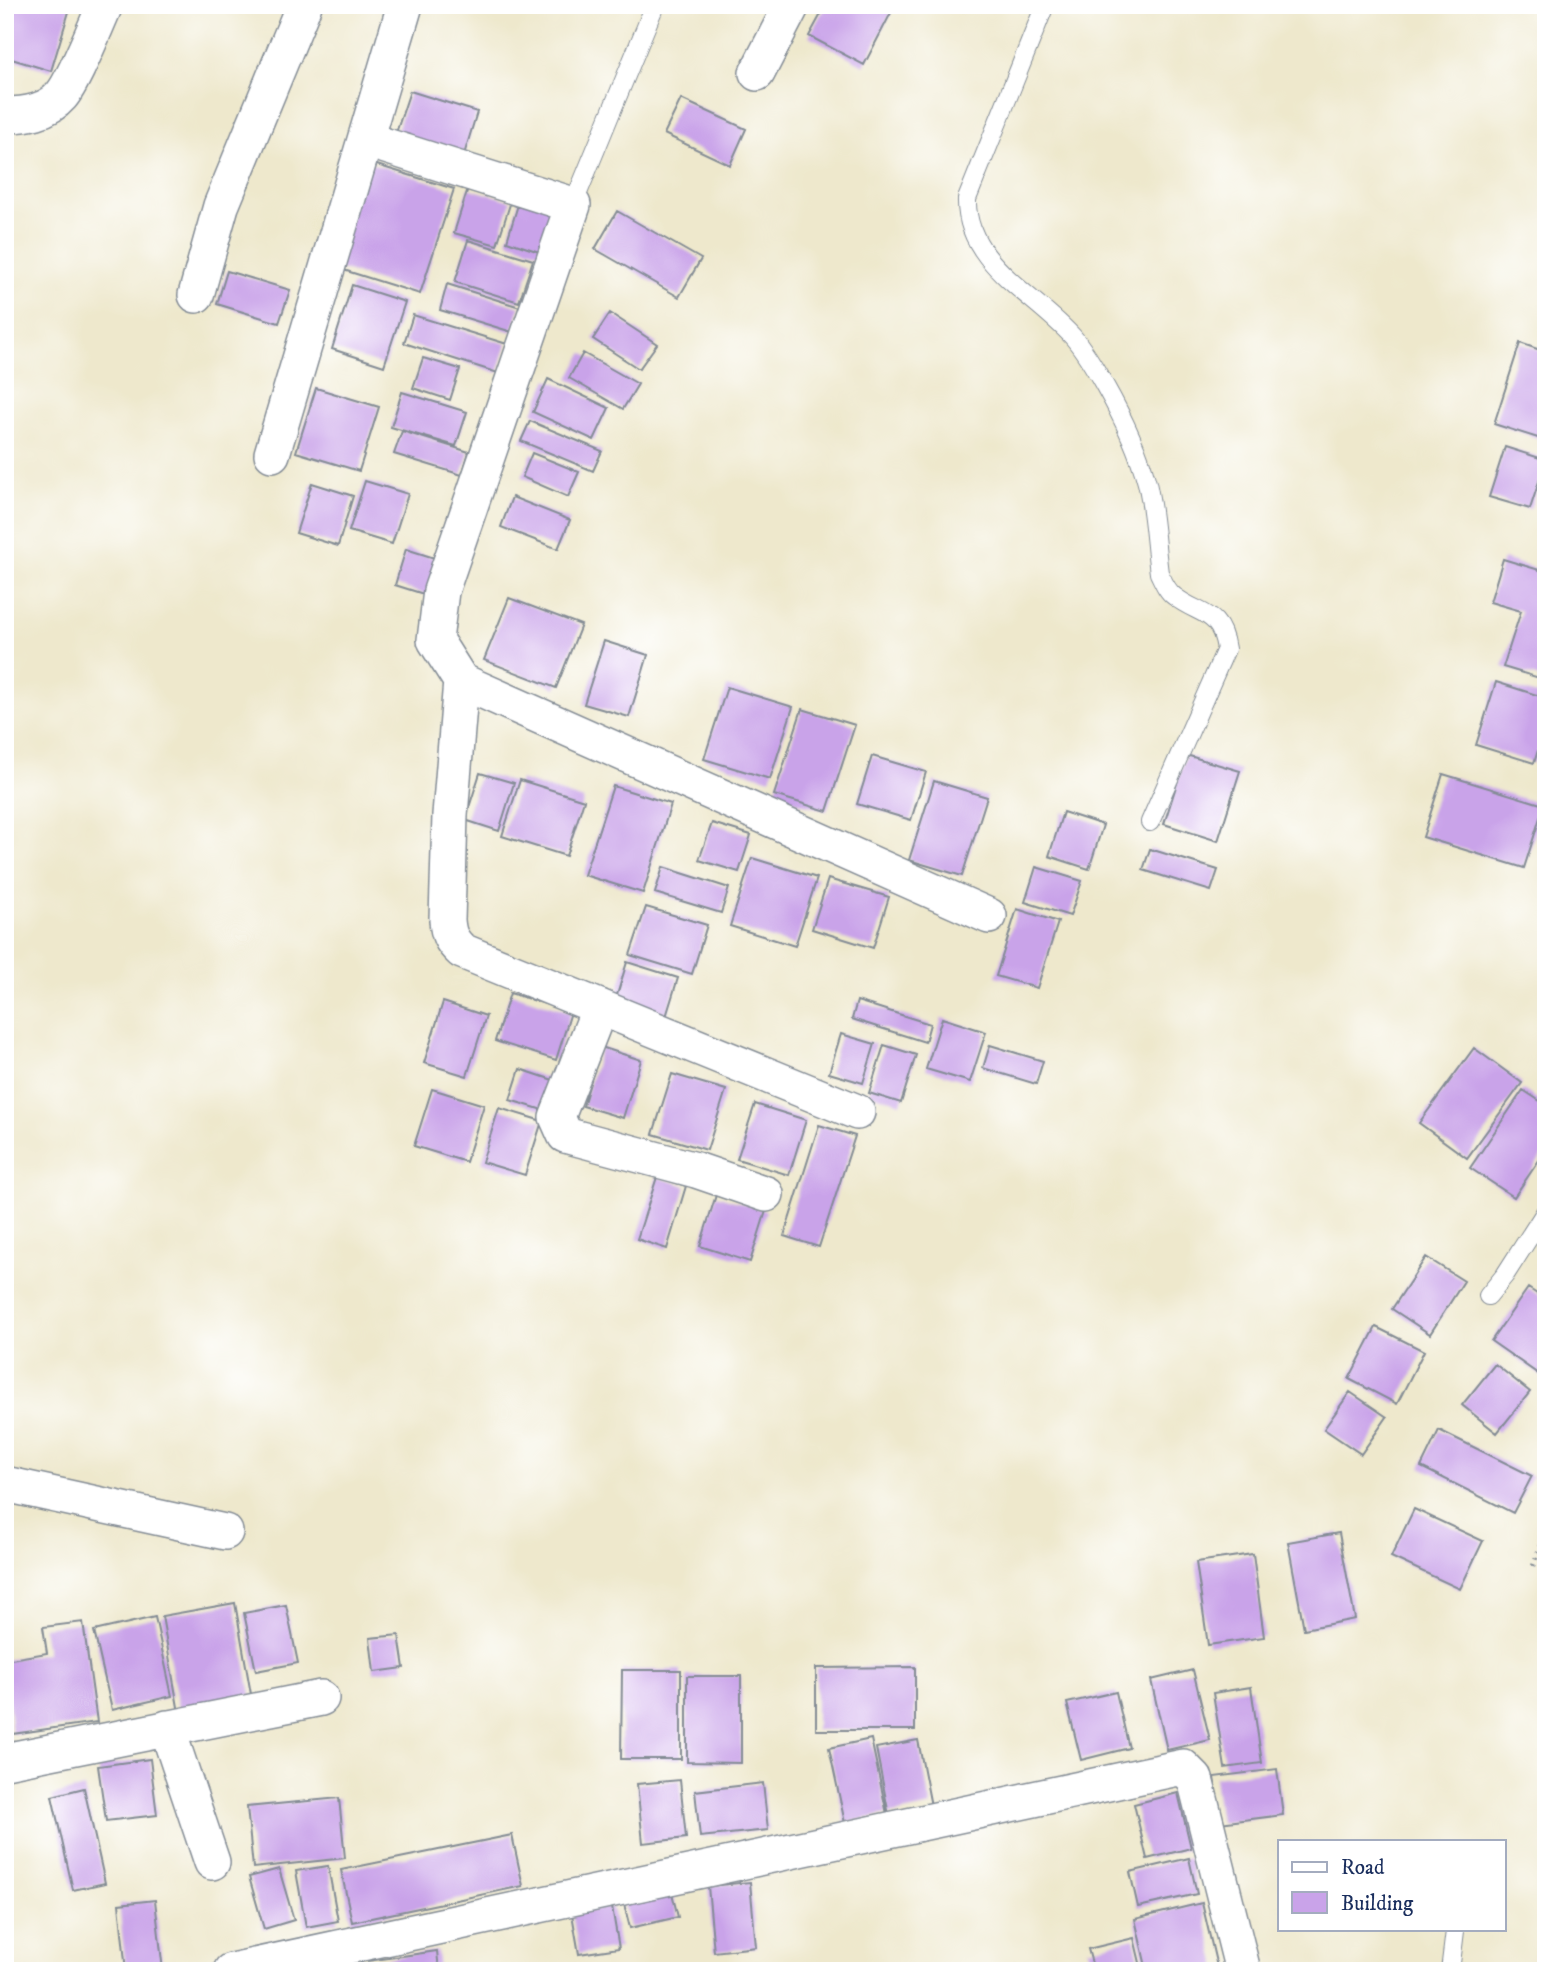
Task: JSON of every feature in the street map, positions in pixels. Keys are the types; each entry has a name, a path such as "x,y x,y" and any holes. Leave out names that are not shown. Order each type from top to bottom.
{"street":[{"path":"5,115 26,115 43,109 62,95 105,5"},
{"path":"196,295 221,206 303,5"},
{"path":"272,454 405,5"},
{"path":"757,73 792,5"},
{"path":"366,140 573,205 440,591 436,640 461,681 989,916"},
{"path":"461,681 450,815 447,920 450,940 462,951 857,1112"},
{"path":"600,1007 557,1117 565,1135 696,1170 766,1194"},
{"path":"5,1484 225,1532"},
{"path":"5,1761 321,1698"},
{"path":"167,1728 212,1862"},
{"path":"231,1971 1172,1767 1183,1767 1195,1779 1243,1971"}],"lane":[{"path":"573,205 655,5"},
{"path":"1045,5 967,199 967,215 973,238 989,261 1036,300 1074,338 1104,385 1130,436 1147,484 1159,573 1174,597 1201,611 1219,625 1223,634 1226,649 1150,822"},
{"path":"1488,1296 1505,1275 1546,1211"},
{"path":"1450,1971 1455,1931"}],"path":[{"path":"1533,1566 1546,1529"}],"building":[{"path":"5,5 71,5 51,71 5,57"},
{"path":"826,5 880,5 892,11 864,65 809,36"},
{"path":"410,91 477,112 463,158 395,136"},
{"path":"681,99 746,129 730,165 664,134"},
{"path":"367,162 454,189 420,294 334,267"},
{"path":"468,188 511,201 497,245 454,233"},
{"path":"520,198 556,208 542,253 507,241"},
{"path":"617,211 701,259 679,297 595,249"},
{"path":"468,240 533,260 519,302 455,282"},
{"path":"227,271 290,290 279,323 217,304"},
{"path":"447,284 520,307 512,332 440,310"},
{"path":"352,285 405,302 384,366 332,349"},
{"path":"610,313 657,344 639,369 593,339"},
{"path":"413,315 507,344 498,373 404,343"},
{"path":"1520,343 1546,352 1546,425 1541,439 1494,424"},
{"path":"583,353 638,384 623,409 569,378"},
{"path":"423,358 460,369 450,400 413,388"},
{"path":"548,379 609,408 594,440 533,412"},
{"path":"316,388 379,407 359,471 296,452"},
{"path":"402,392 467,412 456,446 391,427"},
{"path":"530,421 602,451 593,471 521,441"},
{"path":"402,431 469,452 462,475 394,454"},
{"path":"1505,447 1546,460 1530,509 1489,497"},
{"path":"532,453 579,472 568,497 522,477"},
{"path":"365,481 408,494 392,544 349,531"},
{"path":"312,483 353,496 338,546 296,533"},
{"path":"512,497 570,520 558,549 501,527"},
{"path":"406,549 444,561 433,597 395,585"},
{"path":"1503,559 1546,572 1546,680 1503,667 1521,611 1490,602"},
{"path":"509,598 581,625 556,688 484,660"},
{"path":"604,641 648,655 629,717 584,704"},
{"path":"1496,682 1546,698 1546,725 1534,763 1476,745"},
{"path":"727,687 793,707 770,779 704,759"},
{"path":"802,709 855,725 827,811 774,795"},
{"path":"1186,755 1240,771 1218,841 1164,824"},
{"path":"872,756 926,772 911,820 857,804"},
{"path":"480,773 514,783 499,831 465,820"},
{"path":"1443,774 1544,805 1524,868 1423,837"},
{"path":"520,780 584,800 566,856 502,836"},
{"path":"934,781 987,797 962,876 909,860"},
{"path":"613,786 671,804 643,893 584,875"},
{"path":"1063,812 1103,825 1089,869 1049,856"},
{"path":"712,823 751,835 739,872 699,860"},
{"path":"1150,849 1218,870 1211,891 1143,870"},
{"path":"752,858 817,878 795,946 730,926"},
{"path":"663,867 729,888 721,913 655,893"},
{"path":"1036,867 1082,881 1070,916 1025,902"},
{"path":"828,879 889,897 873,948 812,929"},
{"path":"646,907 707,925 692,974 630,955"},
{"path":"1017,909 1058,922 1037,988 996,976"},
{"path":"627,962 678,978 665,1020 614,1005"},
{"path":"510,993 571,1012 556,1060 495,1041"},
{"path":"857,1001 930,1024 925,1042 852,1019"},
{"path":"443,1002 486,1016 467,1076 424,1063"},
{"path":"942,1018 986,1032 970,1082 926,1069"},
{"path":"841,1034 875,1044 863,1083 829,1073"},
{"path":"884,1045 916,1055 901,1103 869,1093"},
{"path":"990,1045 1043,1061 1036,1084 983,1068"},
{"path":"601,1047 641,1060 623,1118 583,1106"},
{"path":"1474,1048 1522,1083 1467,1158 1419,1123"},
{"path":"520,1069 556,1081 546,1111 510,1100"},
{"path":"672,1074 726,1090 707,1150 653,1134"},
{"path":"432,1089 484,1105 466,1162 414,1146"},
{"path":"1523,1090 1546,1105 1546,1150 1514,1197 1470,1168"},
{"path":"755,1104 806,1120 789,1175 737,1159"},
{"path":"499,1108 542,1121 525,1175 482,1162"},
{"path":"819,1125 855,1136 819,1247 784,1236"},
{"path":"657,1177 686,1186 667,1249 637,1239"},
{"path":"716,1195 766,1211 750,1262 700,1246"},
{"path":"1426,1257 1464,1281 1430,1334 1392,1309"},
{"path":"1528,1288 1546,1300 1544,1378 1491,1341"},
{"path":"1376,1327 1424,1351 1397,1404 1349,1379"},
{"path":"1495,1364 1530,1392 1497,1433 1462,1405"},
{"path":"1350,1392 1387,1417 1361,1454 1324,1429"},
{"path":"1439,1430 1532,1476 1513,1513 1421,1467"},
{"path":"1414,1509 1483,1541 1460,1589 1391,1557"},
{"path":"1339,1533 1355,1619 1304,1629 1288,1542"},
{"path":"1253,1554 1264,1637 1208,1645 1196,1562"},
{"path":"235,1603 252,1700 179,1713 162,1616"},
{"path":"286,1605 298,1663 256,1671 244,1613"},
{"path":"155,1617 172,1696 112,1710 94,1631"},
{"path":"83,1622 97,1722 12,1734 5,1660 47,1653 43,1627"},
{"path":"399,1635 404,1668 374,1672 370,1638"},
{"path":"915,1667 915,1730 816,1730 816,1668"},
{"path":"622,1670 681,1670 681,1759 621,1759"},
{"path":"1193,1670 1210,1740 1167,1750 1151,1680"},
{"path":"687,1676 741,1676 741,1763 687,1762"},
{"path":"1251,1687 1262,1763 1225,1768 1213,1693"},
{"path":"1116,1692 1129,1748 1081,1760 1067,1703"},
{"path":"871,1739 887,1814 845,1823 829,1748"},
{"path":"918,1740 931,1806 889,1815 876,1748"},
{"path":"150,1759 157,1815 106,1821 98,1766"},
{"path":"1277,1769 1283,1815 1220,1823 1214,1777"},
{"path":"680,1780 686,1838 643,1843 637,1784"},
{"path":"763,1783 768,1830 700,1837 695,1791"},
{"path":"84,1788 105,1883 73,1890 52,1796"},
{"path":"1178,1793 1191,1848 1147,1859 1134,1804"},
{"path":"339,1798 345,1858 253,1868 247,1807"},
{"path":"512,1835 523,1886 352,1922 341,1870"},
{"path":"1189,1858 1197,1894 1138,1907 1130,1872"},
{"path":"328,1866 338,1921 306,1927 296,1871"},
{"path":"279,1869 294,1920 264,1929 249,1877"},
{"path":"750,1882 756,1947 714,1952 708,1886"},
{"path":"670,1885 678,1917 630,1928 622,1896"},
{"path":"155,1900 163,1971 126,1971 119,1904"},
{"path":"1202,1903 1218,1971 1147,1971 1135,1919"},
{"path":"612,1907 619,1948 579,1954 572,1914"},
{"path":"1134,1938 1142,1971 1094,1971 1088,1949"},
{"path":"437,1951 439,1971 362,1971 361,1962"}]}
